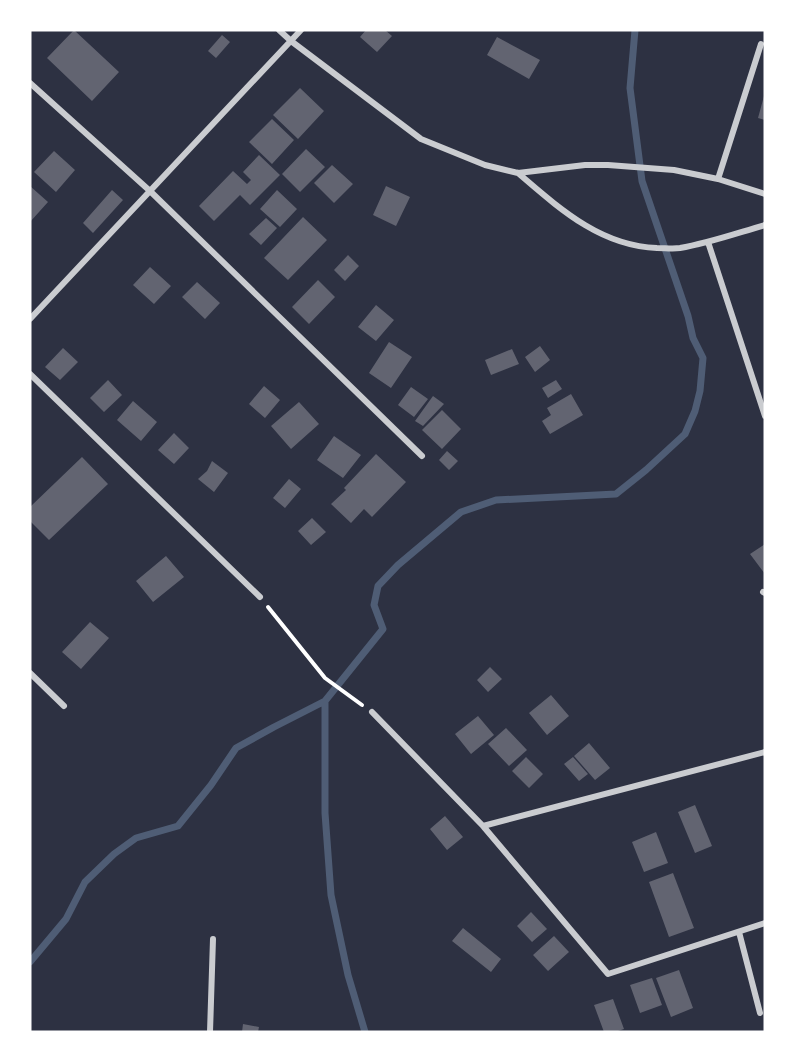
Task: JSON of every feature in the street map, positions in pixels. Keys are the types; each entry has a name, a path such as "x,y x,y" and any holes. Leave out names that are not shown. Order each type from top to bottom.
{"street":[{"path":"279,30 421,139 485,165 518,173 585,165 674,170 718,179 765,194"},
{"path":"30,319 301,30"},
{"path":"718,179 765,35"},
{"path":"30,83 150,191 422,456"},
{"path":"518,173 558,207 597,233 640,247 678,249 765,225"},
{"path":"708,242 765,416"},
{"path":"30,374 260,597"},
{"path":"30,673 64,706"},
{"path":"372,712 483,826 608,974 765,923"},
{"path":"483,826 765,752"},
{"path":"738,932 760,1013"},
{"path":"210,1032 213,939"}],"path":[{"path":"260,597 325,678 354,699"}],"building":[{"path":"74,30 119,72 92,101 47,58"},
{"path":"366,30 385,30 392,36 377,52 360,37"},
{"path":"222,35 230,42 216,58 208,51"},
{"path":"497,37 540,60 529,79 487,55"},
{"path":"300,88 324,111 298,139 273,115"},
{"path":"765,96 765,120 758,118"},
{"path":"272,119 294,140 272,164 249,142"},
{"path":"306,149 325,167 300,192 282,174"},
{"path":"54,151 75,170 56,192 34,172"},
{"path":"259,155 280,175 250,205 240,195 214,221 199,206 233,171 247,184 251,180 243,172"},
{"path":"332,165 353,184 334,203 314,183"},
{"path":"30,186 48,202 30,222"},
{"path":"386,186 410,197 396,226 373,215"},
{"path":"112,190 123,200 93,233 83,223"},
{"path":"277,190 297,209 280,227 260,209"},
{"path":"303,217 327,240 288,280 264,258"},
{"path":"266,218 277,228 261,245 249,234"},
{"path":"348,255 359,266 345,281 334,270"},
{"path":"150,267 171,286 154,304 133,285"},
{"path":"318,280 335,297 309,324 292,307"},
{"path":"197,282 220,303 205,319 182,297"},
{"path":"376,305 394,320 376,341 358,327"},
{"path":"389,342 412,357 391,388 369,373"},
{"path":"540,346 550,360 535,372 525,357"},
{"path":"63,348 78,362 60,380 45,367"},
{"path":"512,349 519,364 491,375 485,360"},
{"path":"108,380 122,395 104,412 90,398"},
{"path":"556,380 562,389 548,398 542,388"},
{"path":"264,386 280,400 265,418 249,404"},
{"path":"411,387 428,399 414,417 398,405"},
{"path":"571,394 583,415 550,434 542,421 551,415 547,408"},
{"path":"433,396 444,404 423,426 415,421"},
{"path":"133,401 157,422 141,441 117,420"},
{"path":"299,402 319,424 291,449 271,426"},
{"path":"442,410 461,429 442,449 422,430"},
{"path":"174,433 189,448 174,464 158,450"},
{"path":"334,436 361,455 343,478 317,460"},
{"path":"447,451 458,461 449,470 439,460"},
{"path":"376,454 406,482 372,517 364,509 351,523 331,504"},
{"path":"82,457 108,484 49,540 30,521 30,507"},
{"path":"212,461 228,473 214,492 198,479 207,471"},
{"path":"289,479 301,489 285,508 273,498"},
{"path":"312,518 326,532 311,545 298,531"},
{"path":"765,544 765,574 750,554"},
{"path":"166,556 184,577 153,602 136,581"},
{"path":"90,622 109,638 81,669 62,652"},
{"path":"490,667 502,679 488,692 477,680"},
{"path":"551,695 569,716 547,735 529,713"},
{"path":"478,716 494,735 471,754 455,734"},
{"path":"506,728 527,750 509,766 488,744"},
{"path":"589,743 610,768 595,780 574,756"},
{"path":"526,757 543,774 529,788 512,771"},
{"path":"573,757 588,774 579,781 564,764"},
{"path":"695,805 712,846 695,853 678,812"},
{"path":"445,816 463,837 447,850 430,829"},
{"path":"656,832 668,863 644,872 632,842"},
{"path":"673,873 694,928 669,937 649,882"},
{"path":"531,912 547,929 532,942 517,926"},
{"path":"463,928 501,959 491,972 452,941"},
{"path":"554,936 569,952 548,971 533,955"},
{"path":"679,970 693,1008 671,1017 656,978"},
{"path":"652,978 662,1005 640,1013 630,985"},
{"path":"613,999 624,1029 604,1032 594,1005"},
{"path":"243,1024 259,1027 258,1032 242,1032"}],"waterway":[{"path":"30,962 66,919 85,882 114,854 136,838 178,826 211,785 236,748 325,701 383,629 374,605 378,586 398,565 461,512 496,500 616,494 685,434 695,411 700,391 703,358 693,338 688,316 642,181 630,88 635,30"},
{"path":"325,701 325,813 331,895 348,975 365,1032"}]}
